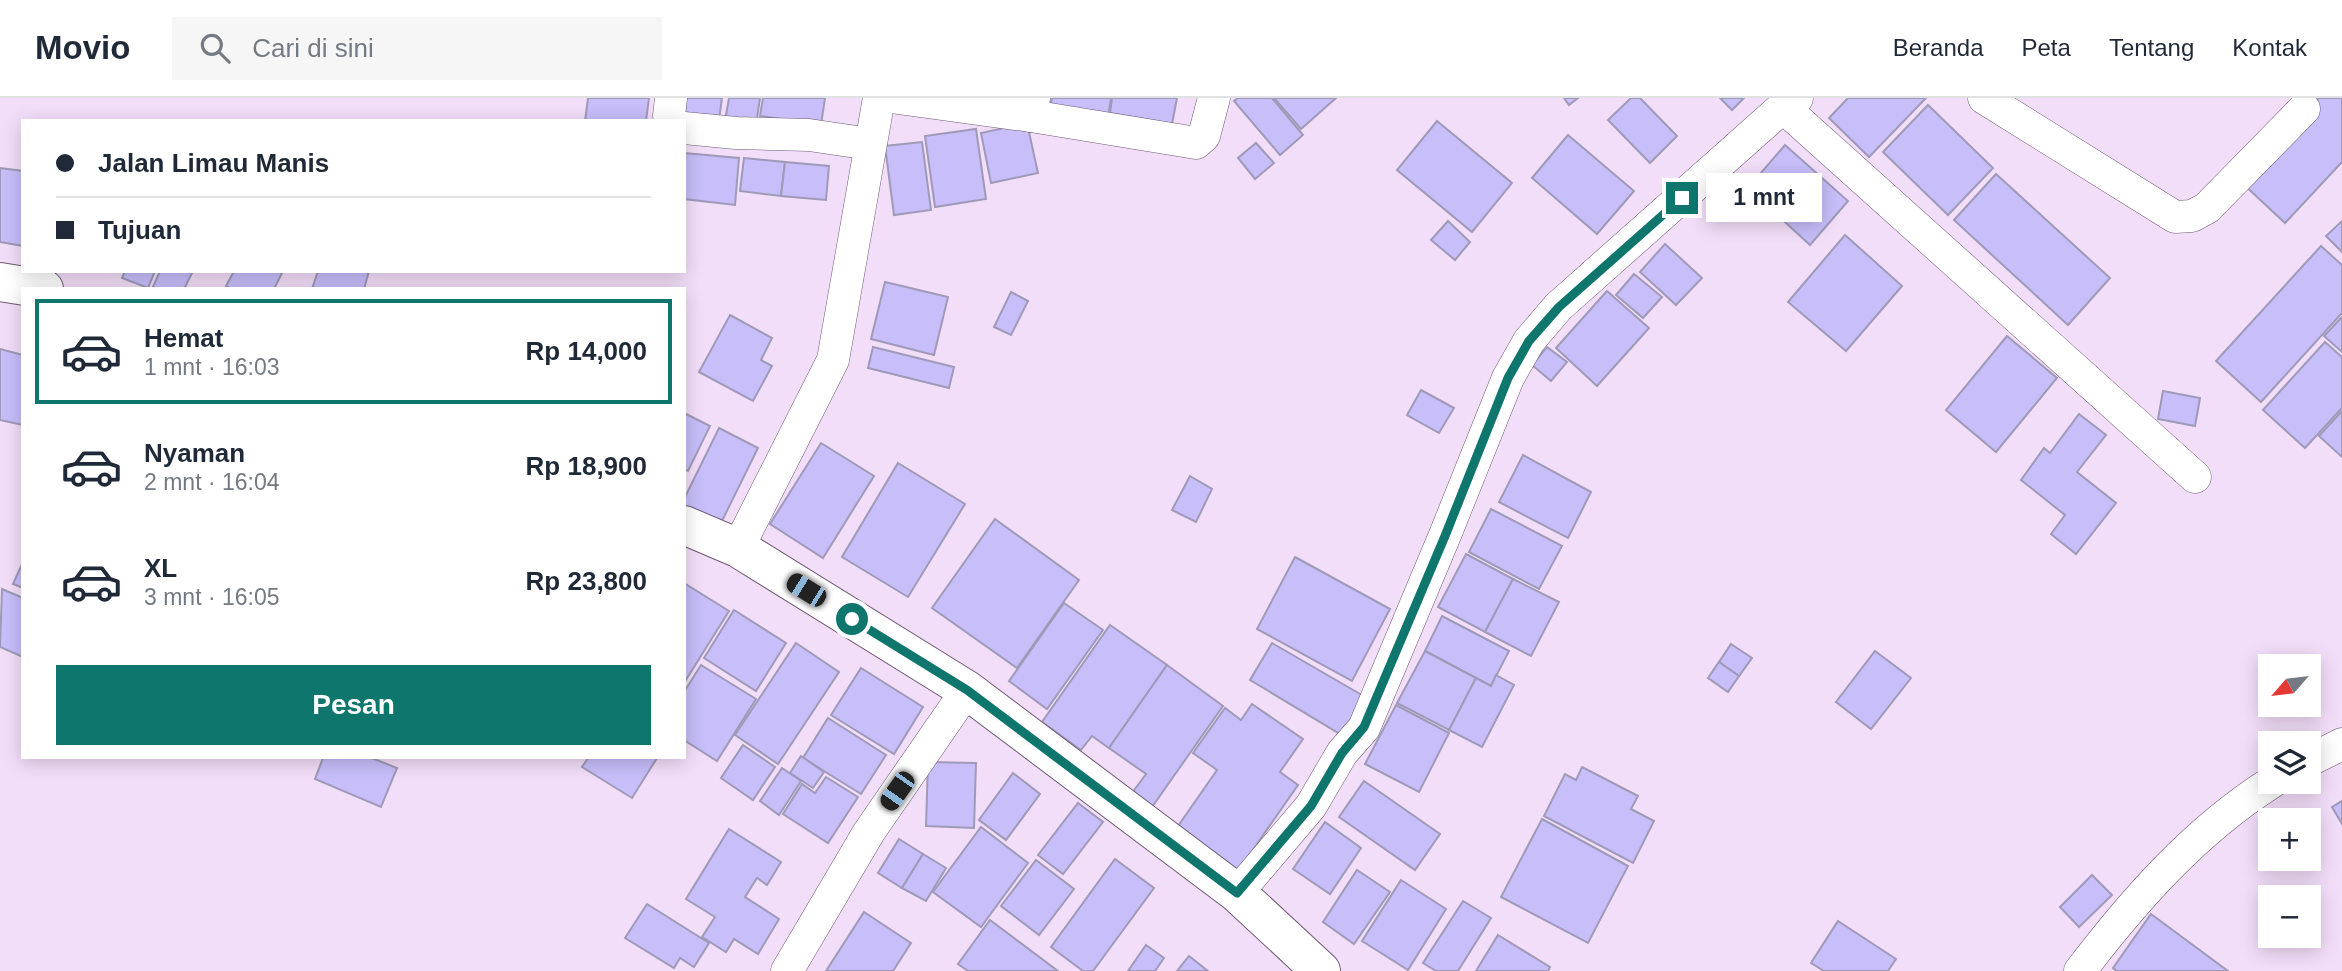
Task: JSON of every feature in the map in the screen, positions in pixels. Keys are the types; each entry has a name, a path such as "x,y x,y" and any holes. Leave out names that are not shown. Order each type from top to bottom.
{"street":[{"path":"671,98 671,119"},
{"path":"738,548 833,360 879,98"},
{"path":"898,98 1032,107 1196,143 1204,136 1214,98"},
{"path":"1984,98 2175,217 2192,216 2207,208 2304,109"},
{"path":"1237,893 1311,806 1342,753 1364,727 1508,378 1529,341 1559,307 1790,103 2195,477"},
{"path":"686,128 736,134 809,135 870,144"},
{"path":"0,282 31,287"},
{"path":"686,525 738,548 967,690 1237,893 1321,971"},
{"path":"789,970 869,832 967,690"},
{"path":"2321,754 2342,744"},
{"path":"2080,971 2118,922 2179,856 2219,820 2258,792"}],"building":[{"path":"588,98 649,98 646,119 585,119"},
{"path":"680,98 722,98 718,127 686,122"},
{"path":"729,98 760,98 756,125 725,121"},
{"path":"763,98 825,98 821,125 760,116"},
{"path":"1052,98 1111,98 1107,124 1049,114"},
{"path":"1112,98 1177,98 1172,124 1110,113"},
{"path":"1238,98 1272,98 1303,135 1280,155 1234,101"},
{"path":"1274,98 1336,98 1301,129"},
{"path":"1564,98 1578,98 1569,105"},
{"path":"1631,98 1640,98 1677,136 1650,163 1608,120"},
{"path":"1720,98 1744,98 1732,110"},
{"path":"1848,98 1926,98 1869,157 1829,118"},
{"path":"2319,98 2342,98 2342,162 2285,223 2240,181"},
{"path":"1928,105 1993,168 1948,215 1883,152"},
{"path":"1437,121 1512,183 1472,232 1397,170"},
{"path":"1027,123 1038,173 991,183 981,133"},
{"path":"976,129 986,199 935,207 925,136"},
{"path":"1568,135 1634,191 1597,234 1532,178"},
{"path":"922,142 931,210 894,215 885,146"},
{"path":"1256,143 1274,163 1255,179 1238,158"},
{"path":"1785,145 1848,201 1810,245 1748,188"},
{"path":"686,153 739,158 735,205 686,199"},
{"path":"744,158 785,162 781,196 740,191"},
{"path":"785,162 829,166 826,200 781,196"},
{"path":"0,168 21,171 21,246 0,242"},
{"path":"1996,174 2110,278 2068,325 1954,220"},
{"path":"1448,221 1470,242 1455,260 1431,240"},
{"path":"2342,221 2342,252 2326,236"},
{"path":"1845,235 1902,286 1846,351 1788,302"},
{"path":"1665,244 1702,278 1676,305 1640,272"},
{"path":"2321,246 2342,265 2342,313 2261,402 2216,361"},
{"path":"124,273 154,273 148,287 122,278"},
{"path":"159,273 192,273 185,287 153,287"},
{"path":"233,273 282,273 275,287 226,286"},
{"path":"317,273 368,273 365,287 313,287"},
{"path":"1634,274 1662,297 1643,318 1616,295"},
{"path":"885,282 948,297 934,355 871,339"},
{"path":"1607,291 1649,328 1597,386 1556,348"},
{"path":"1011,292 1028,301 1011,335 994,327"},
{"path":"730,315 772,338 761,360 772,366 753,401 699,372"},
{"path":"2342,317 2342,352 2324,336"},
{"path":"2007,336 2057,378 1996,452 1946,410"},
{"path":"2325,342 2342,357 2342,408 2305,448 2263,410"},
{"path":"873,347 954,367 949,388 868,368"},
{"path":"1547,347 1567,362 1551,381 1532,365"},
{"path":"0,349 21,354 21,425 0,420"},
{"path":"1421,390 1454,408 1439,433 1407,415"},
{"path":"2163,391 2200,398 2195,426 2158,419"},
{"path":"2342,411 2342,457 2319,436"},
{"path":"686,414 710,426 688,471 686,470"},
{"path":"2079,414 2106,435 2077,472 2116,503 2076,554 2051,534 2065,515 2021,480 2044,448 2050,453"},
{"path":"719,428 758,448 719,527 686,511 686,495"},
{"path":"821,443 874,476 823,558 770,524"},
{"path":"1523,455 1591,492 1568,538 1499,502"},
{"path":"898,463 965,504 908,597 842,557"},
{"path":"1190,476 1212,489 1196,522 1172,510"},
{"path":"1491,509 1562,546 1539,589 1469,552"},
{"path":"995,519 1079,580 1017,668 932,608"},
{"path":"1466,554 1513,579 1485,632 1438,607"},
{"path":"1295,557 1390,609 1352,681 1257,629"},
{"path":"21,566 21,587 13,584"},
{"path":"1513,579 1559,602 1531,656 1485,632"},
{"path":"686,584 729,611 686,680"},
{"path":"2,589 21,597 21,656 0,647"},
{"path":"1064,603 1103,630 1047,709 1009,681"},
{"path":"734,610 786,643 756,691 704,658"},
{"path":"1442,616 1509,651 1491,686 1425,651"},
{"path":"1110,625 1167,665 1109,748 1092,736 1081,750 1042,722"},
{"path":"796,643 839,672 778,764 735,735"},
{"path":"1272,643 1367,698 1345,737 1250,680"},
{"path":"1731,644 1752,658 1739,676 1719,662"},
{"path":"1425,651 1476,678 1449,730 1397,703"},
{"path":"1875,651 1911,678 1871,729 1836,702"},
{"path":"1719,662 1739,676 1728,692 1708,678"},
{"path":"701,665 756,699 717,761 686,741 686,689"},
{"path":"1167,665 1223,706 1152,807 1132,793 1146,774 1109,748"},
{"path":"861,668 923,707 894,754 831,715"},
{"path":"1496,675 1514,685 1482,747 1449,730 1476,678 1491,686"},
{"path":"1252,704 1303,739 1280,772 1298,785 1238,871 1176,829 1217,770 1193,753 1225,708 1241,720"},
{"path":"1396,705 1449,733 1419,792 1365,764"},
{"path":"828,718 886,755 861,794 803,758"},
{"path":"743,745 775,767 753,800 721,778"},
{"path":"801,756 824,772 813,788 790,773"},
{"path":"323,759 374,759 397,768 381,807 315,779"},
{"path":"587,759 656,759 632,798 582,767"},
{"path":"928,762 976,763 974,828 926,826"},
{"path":"1582,767 1638,796 1631,809 1654,821 1633,863 1544,816 1565,774 1576,780"},
{"path":"782,768 801,781 779,815 760,801"},
{"path":"1013,773 1040,794 1006,840 979,820"},
{"path":"826,777 858,797 828,843 783,814 802,784 815,793"},
{"path":"1364,781 1440,834 1415,870 1339,817"},
{"path":"2342,801 2342,824 2332,807"},
{"path":"1078,803 1103,822 1063,874 1038,855"},
{"path":"1542,819 1628,866 1588,943 1501,897"},
{"path":"1325,822 1361,848 1330,894 1293,869"},
{"path":"981,827 1028,863 981,927 933,892"},
{"path":"729,829 781,862 767,885 757,878 745,897 779,919 758,954 734,939 726,952 702,937 715,917 686,899"},
{"path":"899,839 923,854 902,888 878,873"},
{"path":"923,854 946,868 926,901 902,888"},
{"path":"1115,859 1154,888 1093,971 1083,971 1051,947"},
{"path":"1036,860 1074,889 1039,935 1001,906"},
{"path":"1357,870 1390,892 1354,944 1323,922"},
{"path":"2092,875 2112,895 2079,927 2060,907"},
{"path":"1401,880 1446,909 1408,970 1362,941"},
{"path":"1463,901 1491,918 1458,971 1436,971 1423,963"},
{"path":"647,904 709,943 694,967 680,958 674,968 625,938"},
{"path":"864,912 911,943 893,971 826,971"},
{"path":"2151,914 2228,971 2117,971 2113,968"},
{"path":"990,920 1058,971 968,971 958,964"},
{"path":"1838,921 1896,959 1888,971 1824,971 1811,963"},
{"path":"1498,935 1550,967 1548,971 1476,971"},
{"path":"1146,945 1164,958 1155,971 1128,971"},
{"path":"1189,956 1208,971 1177,971"}],"route":[{"path":"852,619 967,690 1237,893 1311,806 1342,753 1364,727 1508,378 1529,341 1559,307 1682,198"}]}
